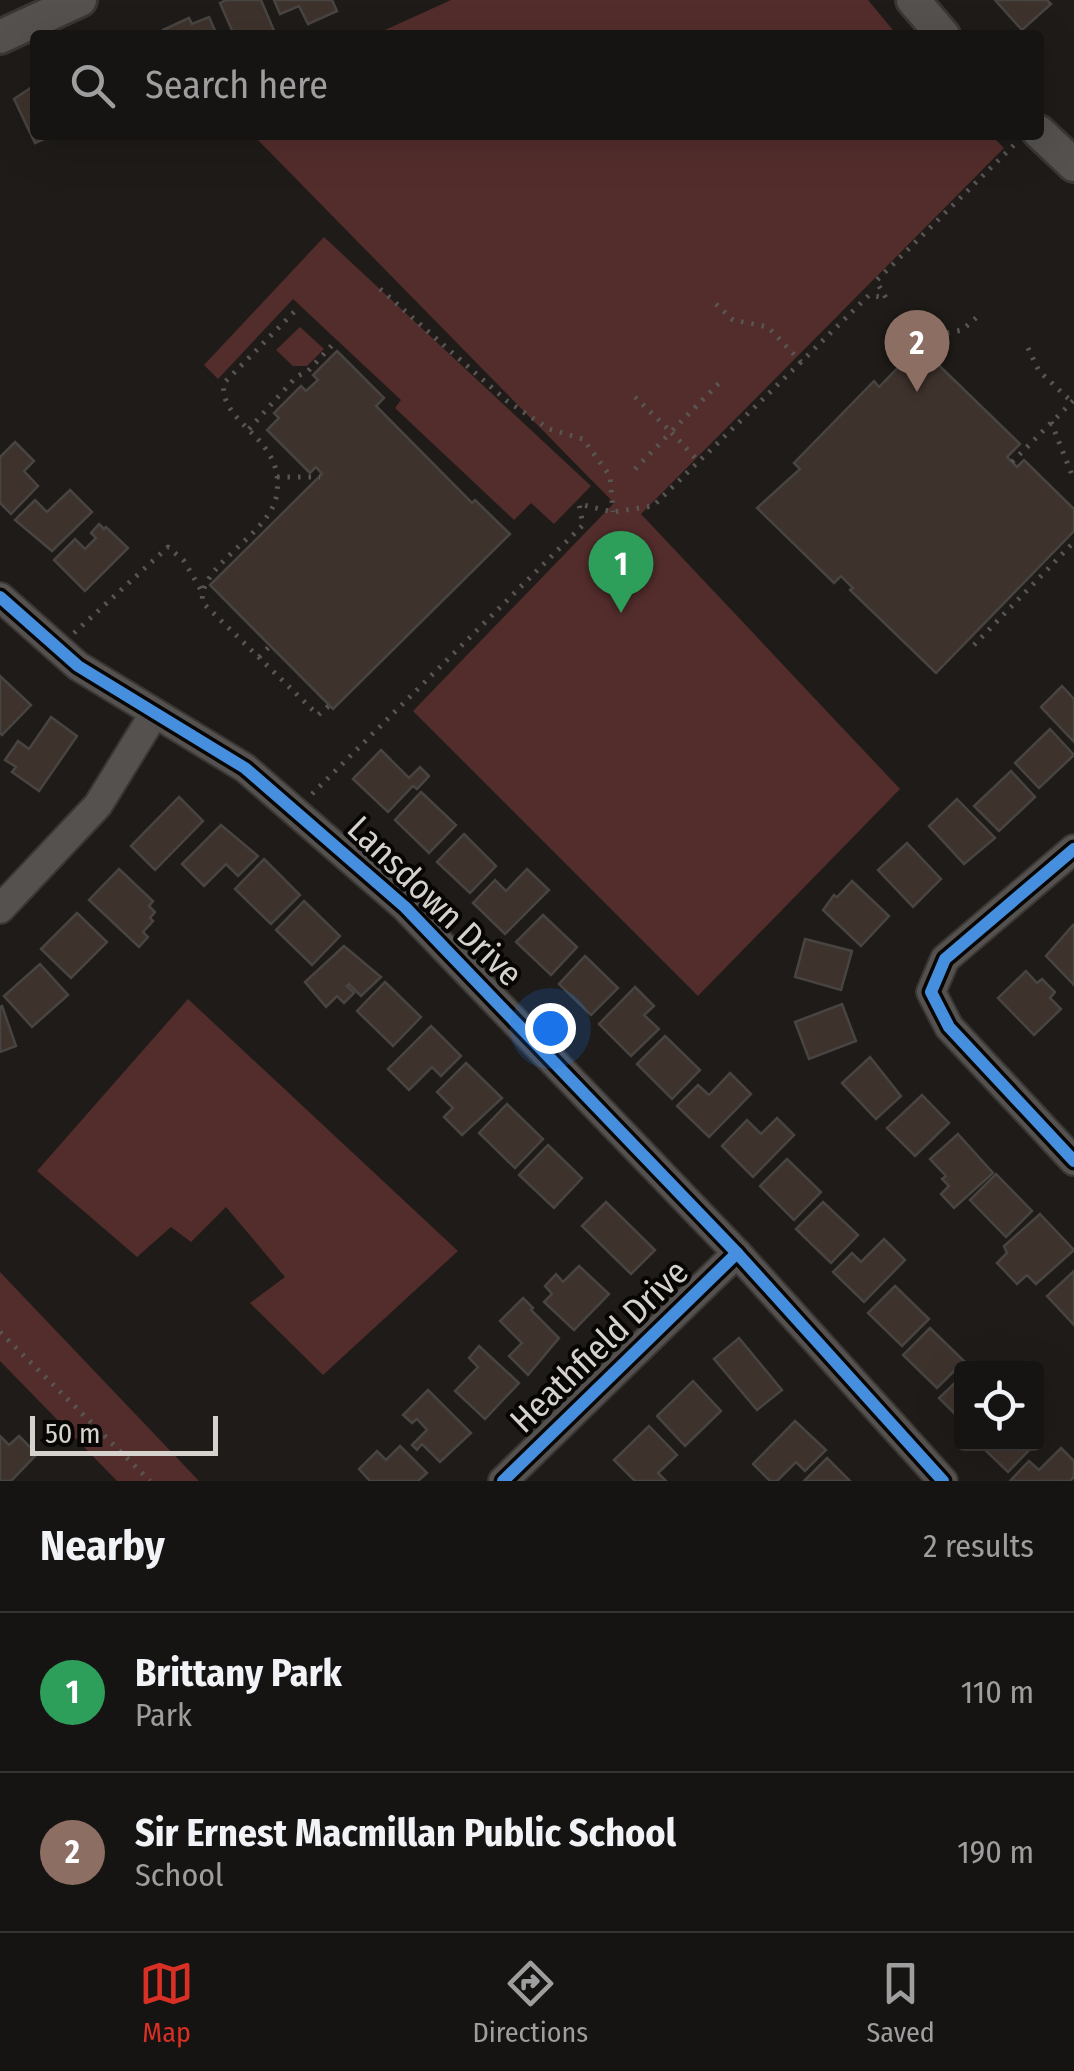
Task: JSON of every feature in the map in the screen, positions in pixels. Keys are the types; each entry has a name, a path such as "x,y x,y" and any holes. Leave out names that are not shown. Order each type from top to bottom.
{"street":[{"path":"913,0 939,30"},
{"path":"0,36 70,2"},
{"path":"1044,137 1074,165"},
{"name":"Lansdown Drive","path":"0,597 78,666 245,768 405,907 737,1253 943,1481"},
{"path":"0,908 98,806 154,714"},
{"path":"1074,850 945,959 931,992 949,1027 1074,1161"},
{"name":"Heathfield Drive","path":"503,1481 737,1253"}],"path":[{"path":"296,810 583,525 579,504 613,512 653,506 869,295 886,298 876,281 1018,140"},
{"path":"380,289 507,401 548,429 583,440 610,476 613,512"},
{"path":"716,304 733,320 768,327 802,362"},
{"path":"202,590 207,579 269,515 276,497 273,458 224,400 224,383 294,312"},
{"path":"916,339 962,330 977,317"},
{"path":"250,429 296,377 308,371 334,344"},
{"path":"1012,462 1073,401 1040,371 1028,348"},
{"path":"635,469 724,378"},
{"path":"635,397 700,462"},
{"path":"1051,422 1074,480"},
{"path":"277,478 320,477"},
{"path":"974,644 1074,542"},
{"path":"56,647 168,547 184,561 202,590 203,603 258,657 318,715 330,705"},
{"path":"258,657 270,646"},
{"path":"0,1332 150,1481"}],"shaded area":[{"path":"451,0 868,0 893,30 385,30"},
{"path":"258,140 996,140 1004,148 641,514 900,789 698,996 413,711 614,503"},
{"path":"324,237 591,486 554,524 531,503 514,520 395,408 401,400 293,299 218,379 204,365"},
{"path":"300,327 324,349 307,366 293,366 276,350"},
{"path":"188,999 458,1251 323,1375 250,1303 285,1277 226,1207 191,1242 171,1227 137,1257 37,1171"},
{"path":"0,1272 199,1481 117,1481 0,1361"}],"building":[{"path":"261,0 274,30 232,30 220,3"},
{"path":"274,0 332,0 337,11 308,24 299,6 280,14"},
{"path":"995,0 1047,0 1051,4 1022,30"},
{"path":"209,17 215,30 163,30 189,18 192,24"},
{"path":"30,88 30,133 14,99"},
{"path":"919,346 1020,444 1007,457 1017,467 1024,460 1074,509 1074,531 936,673 850,590 853,588 841,576 834,583 757,508 800,469 794,463 874,381 879,387"},
{"path":"337,351 384,398 376,406 472,503 475,500 510,534 333,709 210,585 322,474 316,467 310,473 267,430 279,418 274,413 301,386 306,391 318,380 313,375"},
{"path":"15,442 34,461 24,471 38,486 11,514 0,503 0,457"},
{"path":"70,490 92,512 52,551 15,520 35,500 47,512"},
{"path":"99,524 128,548 85,591 54,560 75,539 85,549 96,538 91,533"},
{"path":"0,676 31,705 2,735 0,733"},
{"path":"1062,686 1074,699 1074,742 1041,707"},
{"path":"51,717 77,736 39,791 12,772 16,767 5,760 18,741 29,749"},
{"path":"1050,729 1074,755 1039,788 1015,763"},
{"path":"381,750 409,778 420,767 429,776 417,789 413,786 388,812 353,779"},
{"path":"1011,771 1035,797 999,831 974,806"},
{"path":"421,792 456,825 429,853 395,820"},
{"path":"179,797 203,821 155,870 131,846"},
{"path":"957,799 995,838 964,864 929,826"},
{"path":"221,825 258,856 238,876 226,864 204,886 182,864"},
{"path":"464,834 496,866 470,893 437,862"},
{"path":"907,843 941,879 913,907 878,870"},
{"path":"264,859 300,895 271,924 235,889"},
{"path":"119,869 153,901 149,906 155,912 150,918 153,921 143,932 148,937 139,947 89,900"},
{"path":"527,869 549,890 505,934 473,903 495,880 506,891"},
{"path":"852,881 889,916 861,946 823,910"},
{"path":"304,901 340,936 312,965 276,930"},
{"path":"77,913 107,942 71,978 41,949"},
{"path":"543,915 577,947 551,975 516,942"},
{"path":"1074,926 1074,985 1046,956"},
{"path":"805,939 852,951 841,990 795,977"},
{"path":"344,946 381,977 361,996 349,984 354,993 344,1003 337,996 326,1007 305,982"},
{"path":"585,956 618,988 591,1015 559,984"},
{"path":"40,964 68,995 32,1027 4,996"},
{"path":"1026,971 1037,983 1042,979 1055,992 1050,998 1061,1009 1034,1035 998,998"},
{"path":"385,982 421,1017 393,1046 357,1011"},
{"path":"635,987 654,1006 644,1015 659,1029 631,1056 599,1024"},
{"path":"842,1004 856,1041 809,1059 795,1022"},
{"path":"0,1007 16,1046 0,1052"},
{"path":"431,1026 461,1056 441,1076 432,1067 409,1090 388,1069"},
{"path":"665,1036 700,1070 672,1099 637,1064"},
{"path":"870,1057 901,1096 876,1119 842,1083"},
{"path":"466,1063 502,1098 462,1135 444,1117 453,1108 437,1092"},
{"path":"730,1073 751,1094 709,1137 677,1106 698,1085 709,1095"},
{"path":"922,1095 949,1123 915,1156 887,1128"},
{"path":"507,1104 543,1139 515,1168 479,1133"},
{"path":"777,1118 794,1135 753,1177 722,1146 747,1120 761,1134"},
{"path":"958,1134 993,1173 954,1208 941,1194 949,1186 942,1179 946,1176 930,1159"},
{"path":"548,1145 582,1178 554,1208 519,1175"},
{"path":"787,1159 821,1192 794,1220 760,1186"},
{"path":"996,1174 1032,1211 1006,1237 970,1200"},
{"path":"606,1202 655,1250 631,1274 582,1226"},
{"path":"823,1202 858,1235 831,1263 796,1229"},
{"path":"1040,1214 1074,1250 1036,1284 1027,1275 1017,1284 997,1263 1007,1253 1004,1246"},
{"path":"884,1239 905,1260 864,1302 833,1272 852,1253 861,1262"},
{"path":"579,1266 609,1294 574,1330 544,1302 552,1294 545,1286 556,1274 563,1282"},
{"path":"1074,1271 1074,1325 1047,1296"},
{"path":"895,1286 929,1319 902,1346 868,1313"},
{"path":"523,1298 559,1338 528,1375 509,1356 522,1343 500,1321"},
{"path":"930,1328 964,1361 954,1361 954,1371 937,1388 903,1355"},
{"path":"739,1338 782,1390 757,1410 714,1359"},
{"path":"479,1346 519,1383 485,1419 455,1391 478,1367 469,1358"},
{"path":"693,1381 721,1411 685,1446 657,1416"},
{"path":"954,1384 954,1413 939,1398"},
{"path":"428,1390 471,1433 440,1462 422,1444 417,1450 412,1445 427,1430 417,1419 412,1423 403,1415"},
{"path":"795,1421 826,1450 805,1471 796,1462 777,1481 770,1481 753,1464"},
{"path":"649,1426 677,1455 658,1473 666,1481 635,1481 614,1460"},
{"path":"0,1436 9,1445 19,1436 37,1454 11,1481 0,1481"},
{"path":"400,1446 427,1473 418,1481 370,1481 359,1469 377,1451 386,1460"},
{"path":"1061,1448 1074,1461 1074,1477 1070,1481 1010,1481 1029,1461 1039,1470"},
{"path":"986,1451 1028,1451 1008,1472"},
{"path":"827,1458 850,1481 804,1481"}],"cycle path":[{"path":"0,597 78,666 245,768 405,907 737,1253 943,1481"},
{"path":"1074,849 945,959 931,992 949,1027 1074,1161"},
{"path":"503,1481 737,1253"}],"place":[{"name":"Sir Ernest Macmillan Public School","path":"917,392"},
{"name":"Brittany Park","path":"621,613"}]}
